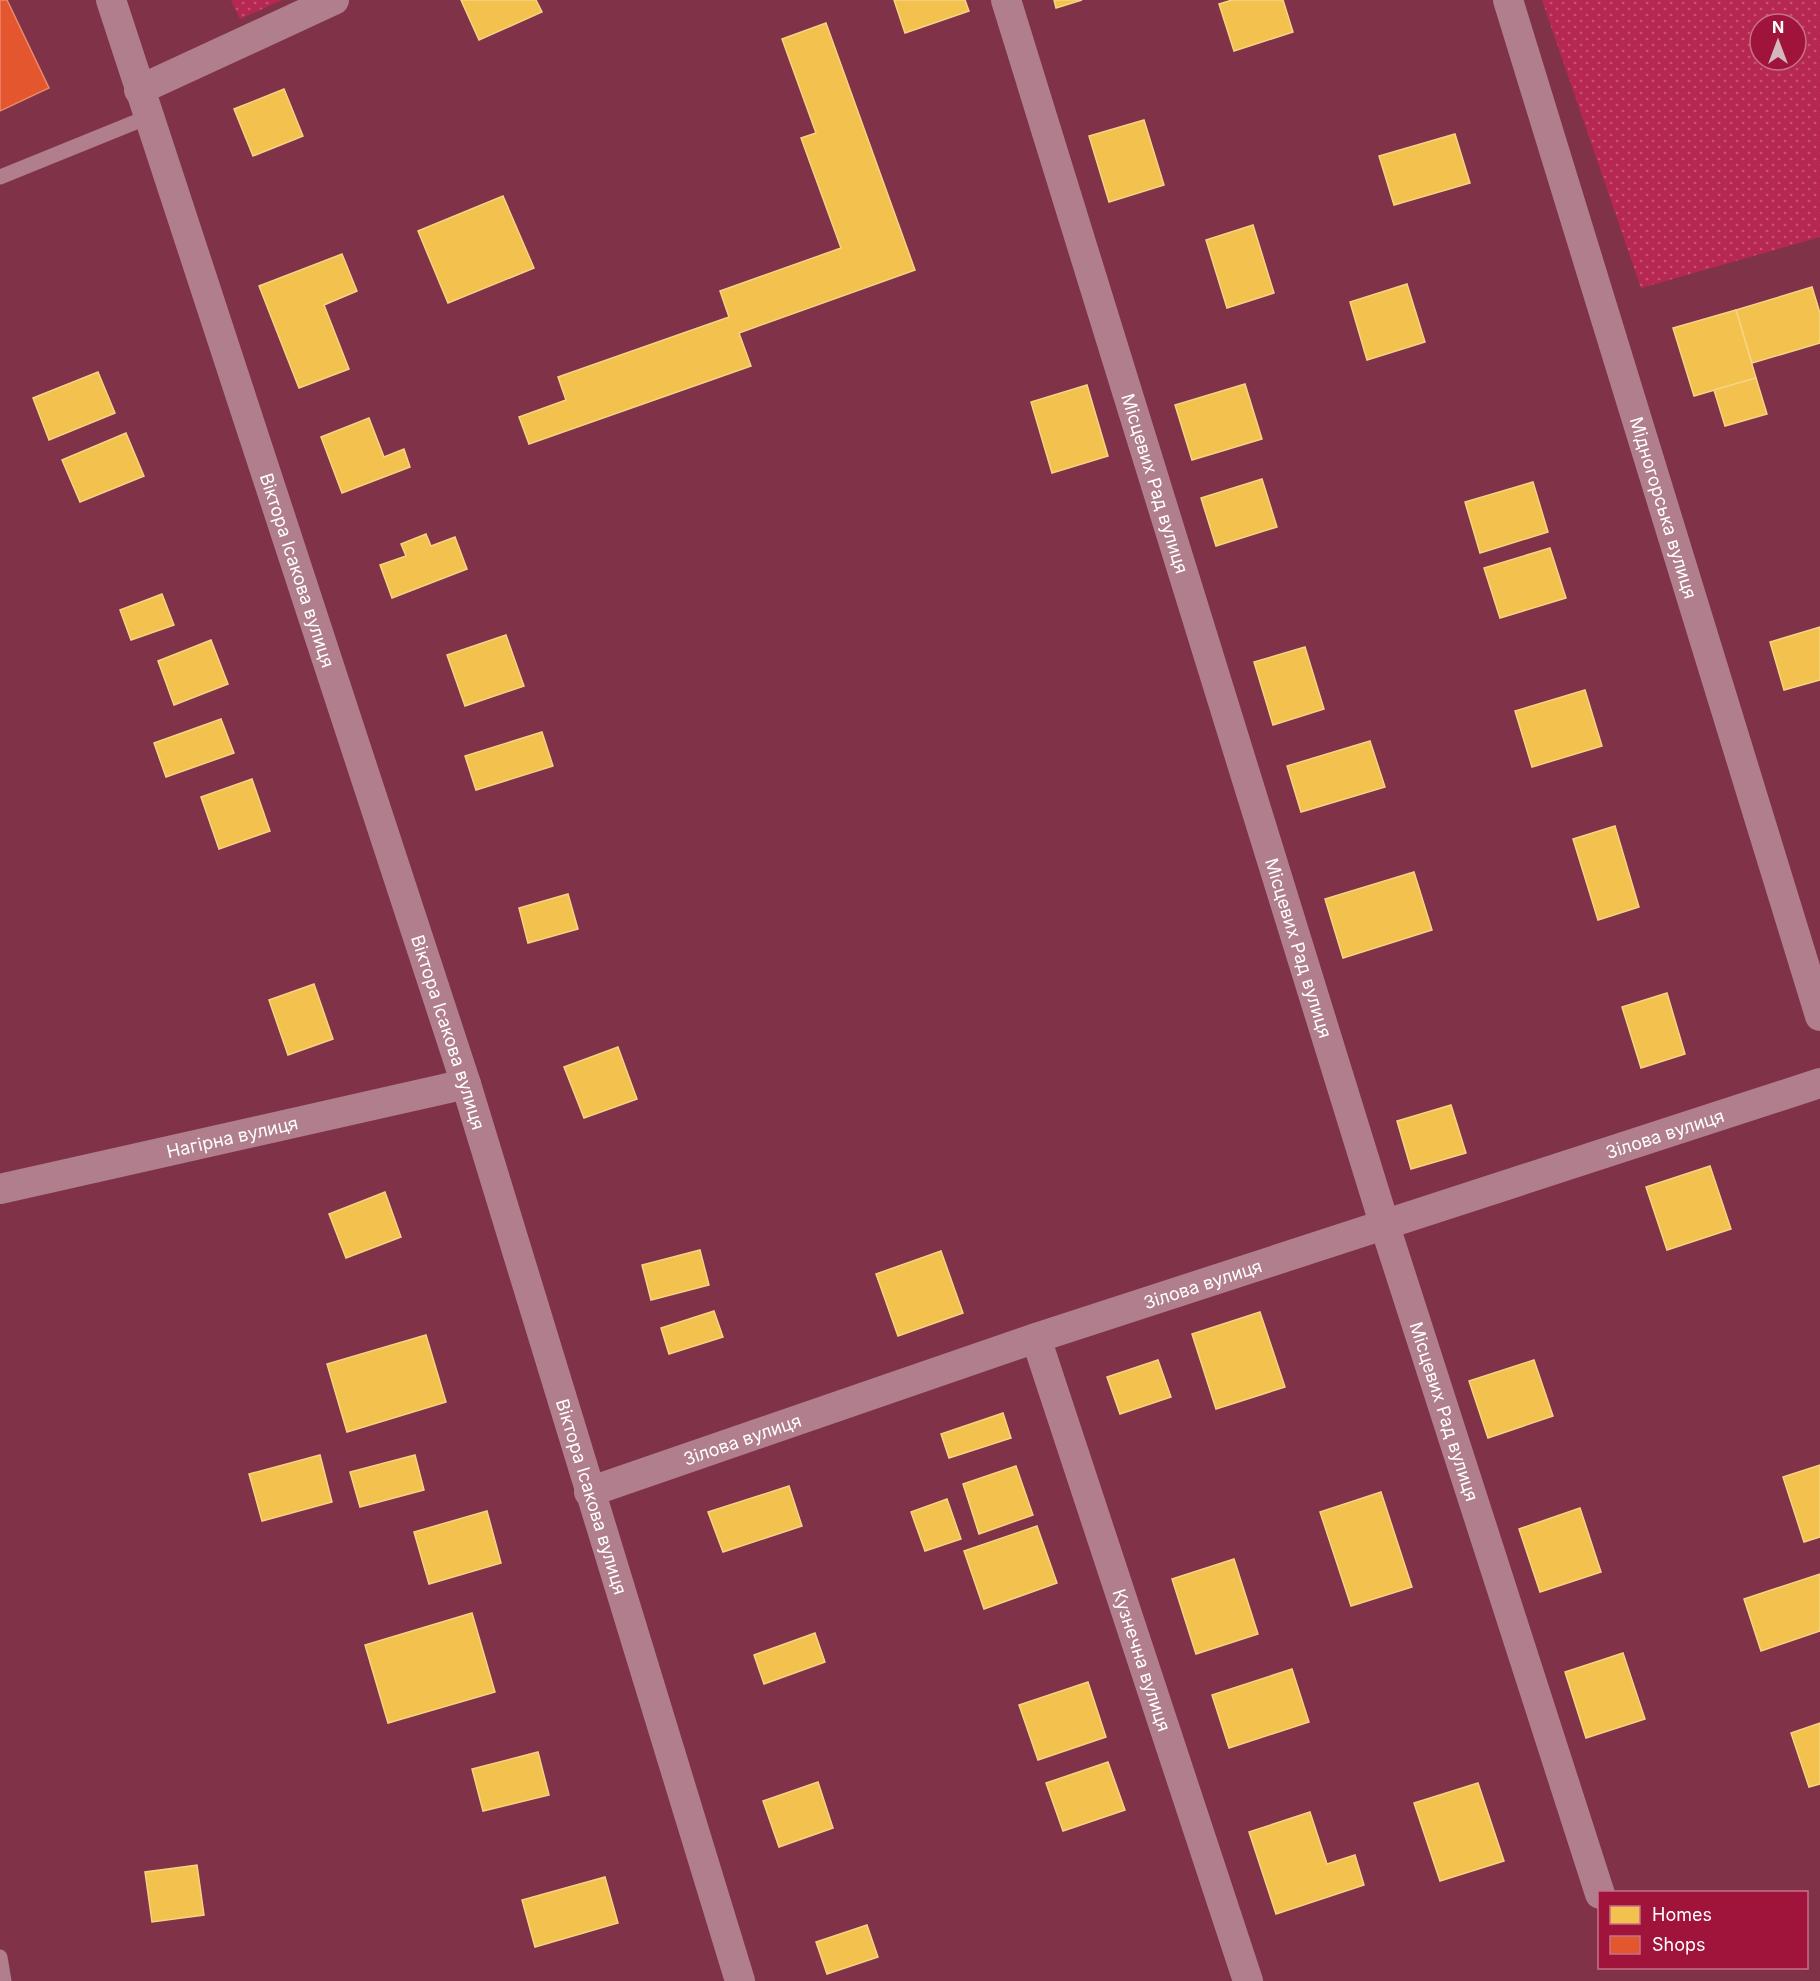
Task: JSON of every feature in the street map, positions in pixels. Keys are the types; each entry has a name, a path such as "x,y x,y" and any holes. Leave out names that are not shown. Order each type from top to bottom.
{"street":[{"name":"Віктора Ісакова вулиця","path":"111,0 466,1084 740,1981"},
{"path":"144,104 334,0"},
{"name":"Місцевих Рад вулиця","path":"1006,0 1384,1223 1598,1891"},
{"name":"Мідногорська вулиця","path":"1508,0 1820,1016"},
{"name":"Зілова вулиця","path":"589,1492 1036,1338 1820,1083"},
{"name":"Нагірна вулиця","path":"0,1189 466,1084"},
{"name":"Кузнечна вулиця","path":"1036,1338 1248,1981"}],"lane":[{"path":"0,177 144,104"},
{"path":"0,1957 4,1981"}],"shaded area":[{"path":"231,0 282,0 240,19"},
{"path":"1542,0 1820,0 1820,237 1641,288"}],"building: Homes":[{"path":"461,0 536,0 542,12 479,40"},
{"path":"894,0 965,0 969,11 905,33"},
{"path":"1054,0 1082,0 1056,8"},
{"path":"1232,0 1283,0 1293,32 1234,51 1219,4"},
{"path":"826,23 915,270 739,333 751,366 529,444 519,417 566,400 558,377 729,317 720,291 841,248 801,138 816,133 782,39"},
{"path":"284,89 303,136 253,156 234,109"},
{"path":"1144,120 1164,185 1109,202 1089,136"},
{"path":"1455,134 1470,183 1394,205 1379,156"},
{"path":"503,196 534,268 448,303 418,231"},
{"path":"1253,225 1274,293 1227,308 1206,240"},
{"path":"342,254 357,291 324,305 349,369 299,388 259,286"},
{"path":"1407,284 1425,342 1367,360 1350,302"},
{"path":"1812,287 1820,313 1820,343 1752,363 1736,310"},
{"path":"1736,310 1756,378 1694,396 1673,328"},
{"path":"98,372 115,413 49,440 33,398"},
{"path":"1756,378 1767,414 1725,426 1714,390"},
{"path":"1245,384 1262,439 1192,460 1175,405"},
{"path":"1087,385 1108,456 1052,473 1031,402"},
{"path":"369,418 384,457 404,449 410,467 342,493 321,437"},
{"path":"126,433 144,476 80,502 62,460"},
{"path":"1262,479 1277,527 1216,546 1201,498"},
{"path":"1533,482 1548,532 1480,553 1465,502"},
{"path":"426,534 431,546 455,537 467,569 392,598 380,565 406,556 401,544"},
{"path":"1550,548 1566,598 1500,618 1484,568"},
{"path":"162,594 174,625 131,640 120,610"},
{"path":"1820,627 1820,680 1784,690 1770,642"},
{"path":"506,635 524,686 465,706 447,655"},
{"path":"211,640 228,684 174,705 158,661"},
{"path":"1305,647 1324,709 1273,725 1254,662"},
{"path":"1585,690 1602,746 1532,767 1515,711"},
{"path":"221,719 234,753 166,777 154,743"},
{"path":"542,732 553,766 476,790 465,756"},
{"path":"1370,741 1385,787 1301,812 1287,766"},
{"path":"252,779 270,831 219,849 201,797"},
{"path":"1615,826 1639,907 1598,920 1573,839"},
{"path":"1414,872 1432,930 1343,958 1325,899"},
{"path":"568,894 578,929 528,943 519,908"},
{"path":"314,984 333,1039 288,1055 269,1000"},
{"path":"1667,993 1685,1054 1641,1068 1622,1007"},
{"path":"618,1047 637,1099 584,1118 564,1067"},
{"path":"1451,1105 1466,1153 1411,1169 1397,1121"},
{"path":"1710,1166 1731,1229 1667,1250 1646,1187"},
{"path":"385,1192 401,1237 346,1258 329,1214"},
{"path":"700,1250 709,1285 651,1300 642,1265"},
{"path":"941,1251 963,1313 898,1336 876,1274"},
{"path":"714,1311 723,1337 669,1354 661,1328"},
{"path":"1260,1312 1285,1387 1216,1409 1192,1334"},
{"path":"426,1335 446,1402 347,1432 327,1364"},
{"path":"1158,1360 1171,1397 1120,1414 1107,1377"},
{"path":"1534,1360 1553,1416 1488,1438 1469,1381"},
{"path":"1003,1413 1011,1438 949,1458 941,1434"},
{"path":"320,1455 332,1502 262,1521 249,1474"},
{"path":"415,1455 424,1490 360,1507 350,1472"},
{"path":"1820,1465 1820,1537 1804,1542 1783,1477"},
{"path":"1016,1466 1033,1515 979,1534 963,1484"},
{"path":"789,1486 802,1526 723,1552 708,1512"},
{"path":"1381,1492 1412,1587 1351,1606 1320,1512"},
{"path":"947,1499 961,1539 925,1551 911,1512"},
{"path":"1580,1508 1601,1572 1540,1592 1519,1529"},
{"path":"487,1511 501,1563 429,1584 414,1532"},
{"path":"1037,1526 1057,1583 984,1609 964,1551"},
{"path":"1234,1559 1258,1634 1196,1654 1172,1579"},
{"path":"1820,1574 1820,1631 1761,1651 1744,1599"},
{"path":"472,1613 495,1692 388,1723 365,1645"},
{"path":"815,1633 825,1662 764,1684 754,1655"},
{"path":"1623,1653 1645,1719 1586,1738 1565,1672"},
{"path":"1292,1669 1309,1722 1229,1748 1212,1695"},
{"path":"1088,1682 1106,1737 1038,1760 1019,1705"},
{"path":"1820,1723 1820,1784 1809,1787 1791,1733"},
{"path":"538,1752 549,1795 483,1811 472,1769"},
{"path":"1108,1762 1125,1810 1063,1831 1046,1783"},
{"path":"818,1782 833,1828 779,1847 763,1801"},
{"path":"1478,1783 1504,1861 1440,1881 1414,1803"},
{"path":"1310,1812 1327,1864 1355,1855 1364,1885 1276,1914 1249,1832"},
{"path":"197,1865 204,1915 152,1922 145,1872"},
{"path":"605,1877 618,1923 535,1947 522,1900"},
{"path":"867,1925 878,1957 827,1974 816,1942"}],"building: Shops":[{"path":"0,0 7,0 49,88 0,111"}]}
